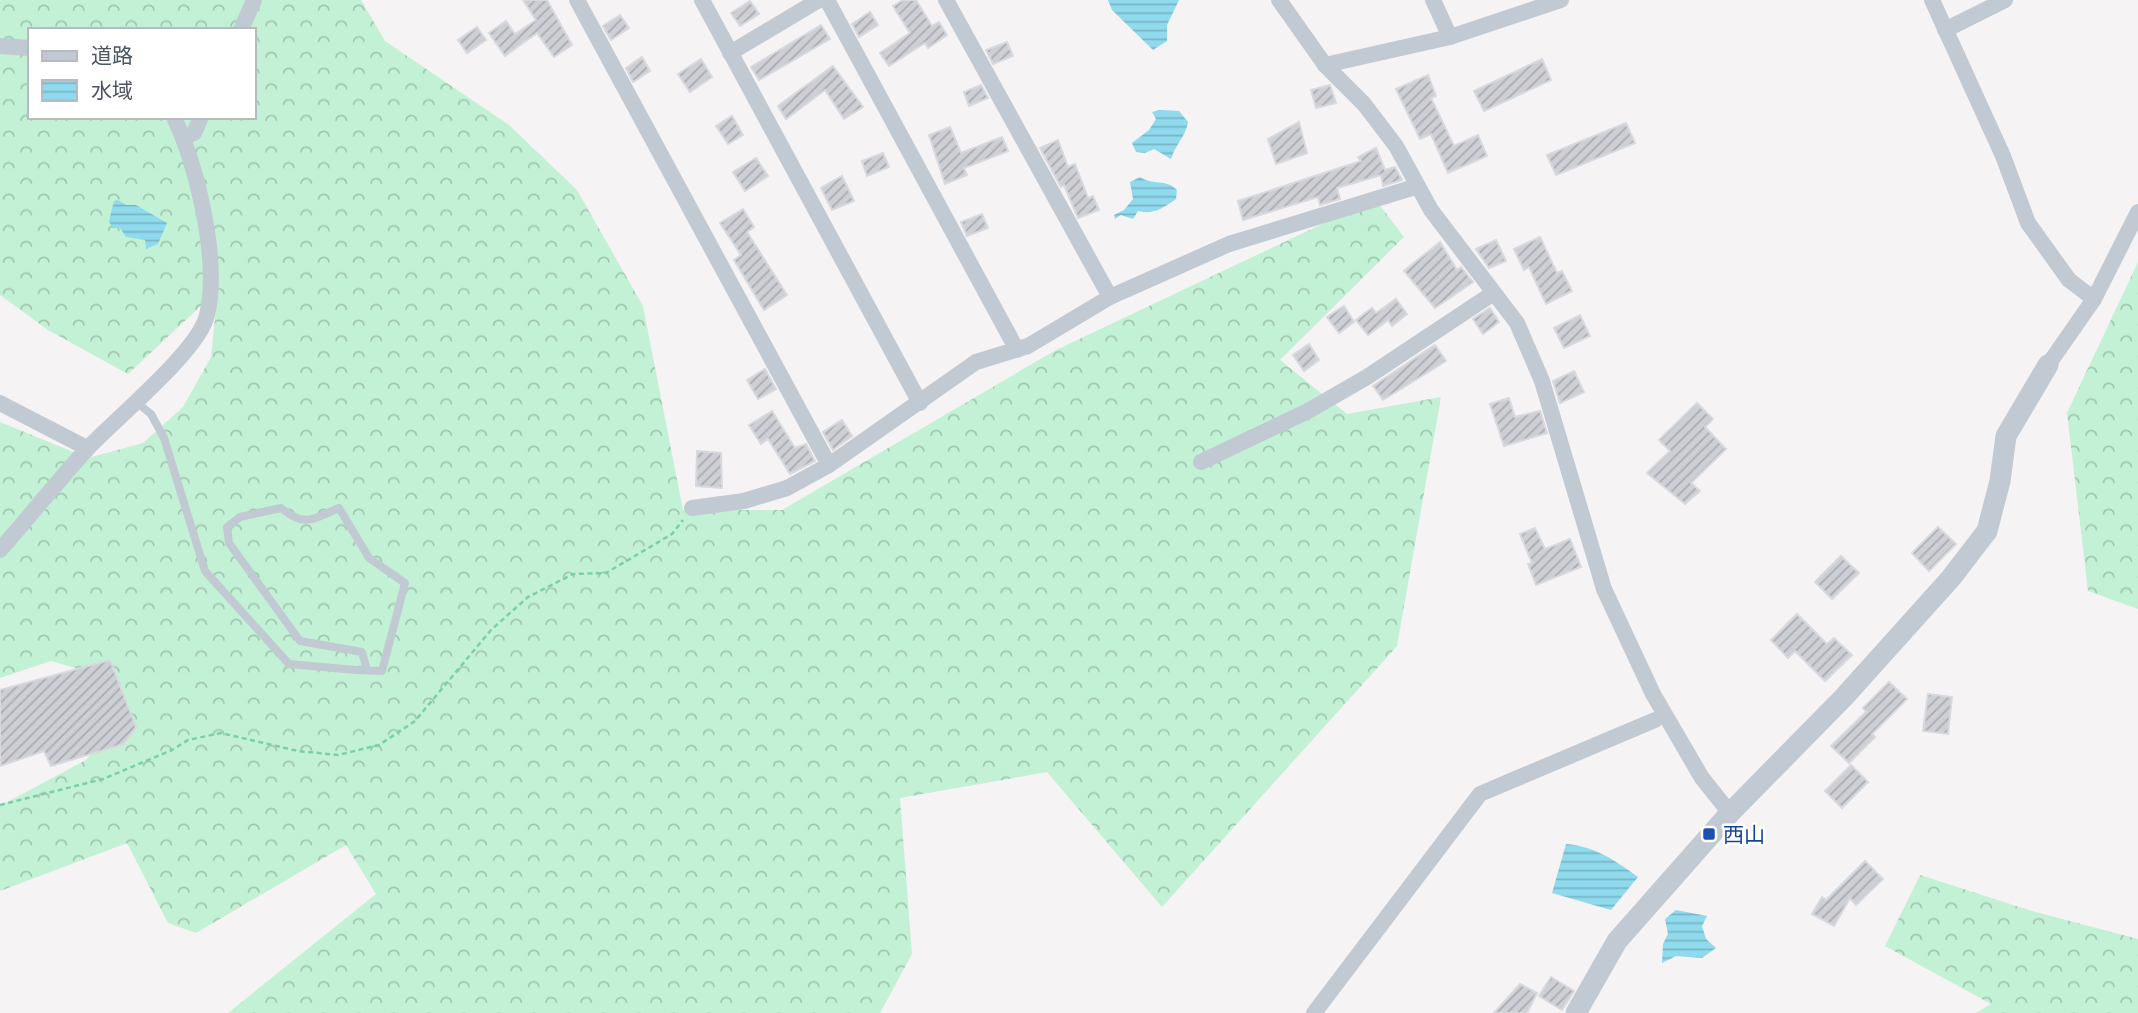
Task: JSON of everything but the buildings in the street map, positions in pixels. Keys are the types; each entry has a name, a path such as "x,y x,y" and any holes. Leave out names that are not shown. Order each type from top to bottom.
{"street":[{"path":"242,28 254,0"},
{"path":"577,0 828,465"},
{"path":"702,0 920,403"},
{"path":"730,52 819,0"},
{"path":"827,0 1017,350"},
{"path":"946,0 1110,296"},
{"path":"1279,0 1325,65 1364,104 1396,146 1415,187 1492,294 1517,323 1542,382 1604,589 1653,694 1702,778 1730,813"},
{"path":"1433,0 1450,37"},
{"path":"1325,65 1450,37 1561,0"},
{"path":"1932,0 2003,156 2028,223 2069,281 2094,299"},
{"path":"1945,30 2006,0"},
{"path":"0,46 28,48"},
{"path":"0,550 88,448 184,352 207,317 206,228 183,137 175,119"},
{"path":"183,137 194,133 200,119"},
{"path":"692,508 744,501 787,488 828,465 976,362 1028,346 1110,296 1229,244 1415,187"},
{"path":"1576,1013 1618,941 1730,813 1844,697 1951,578 1987,531 2000,481 2006,436 2048,365 2094,299 2138,212"},
{"path":"1201,462 1308,411 1367,377 1492,294"},
{"path":"0,403 88,448"},
{"path":"1314,1013 1480,794 1654,720"}],"lane":[{"path":"136,401 151,414 164,438 205,571 289,664 367,670 383,671 405,583 369,558 339,508 309,520 296,520 281,508 240,517 227,527 229,543 300,640 362,652 367,670"}],"path":[{"path":"0,805 103,779 172,750 188,740 220,733 298,751 338,755 379,745 415,720 491,630 528,597 573,574 606,573 642,554 672,534 692,508"}],"green space":[{"path":"0,0 361,0 385,41 509,125 577,190 643,306 683,510 782,510 1056,350 1375,199 1404,237 1280,360 1347,414 1441,397 1397,646 1162,907 1047,772 900,798 912,954 880,1013 228,1013 376,894 346,845 196,933 168,923 127,843 0,891 0,806 86,760 111,728 96,674 51,661 0,678 0,422 88,458 143,443 183,407 211,357 218,290 128,374 48,330 0,295"},
{"path":"2138,262 2138,609 2088,591 2067,413"},
{"path":"1920,875 2032,911 2138,939 2138,1013 1976,1013 1991,1004 1885,946"}],"water":[{"path":"1108,0 1179,0 1167,25 1167,41 1153,50 1112,10"},
{"path":"1179,111 1188,122 1171,159 1154,149 1145,153 1136,152 1132,143 1149,130 1156,119 1152,112"},
{"path":"1140,177 1173,186 1177,190 1176,199 1154,211 1138,211 1133,219 1121,215 1115,219 1114,215 1124,210 1133,199 1130,182"},
{"path":"118,200 126,205 136,205 167,223 158,244 146,249 145,240 126,237 120,228 112,228 109,221 114,201"},
{"path":"1566,844 1595,851 1638,877 1611,910 1552,893"},
{"path":"1676,910 1707,916 1702,926 1706,939 1716,948 1702,958 1676,956 1662,963 1663,944 1668,934 1665,919"}],"place":[{"name":"西山","path":"1709,834"}]}
